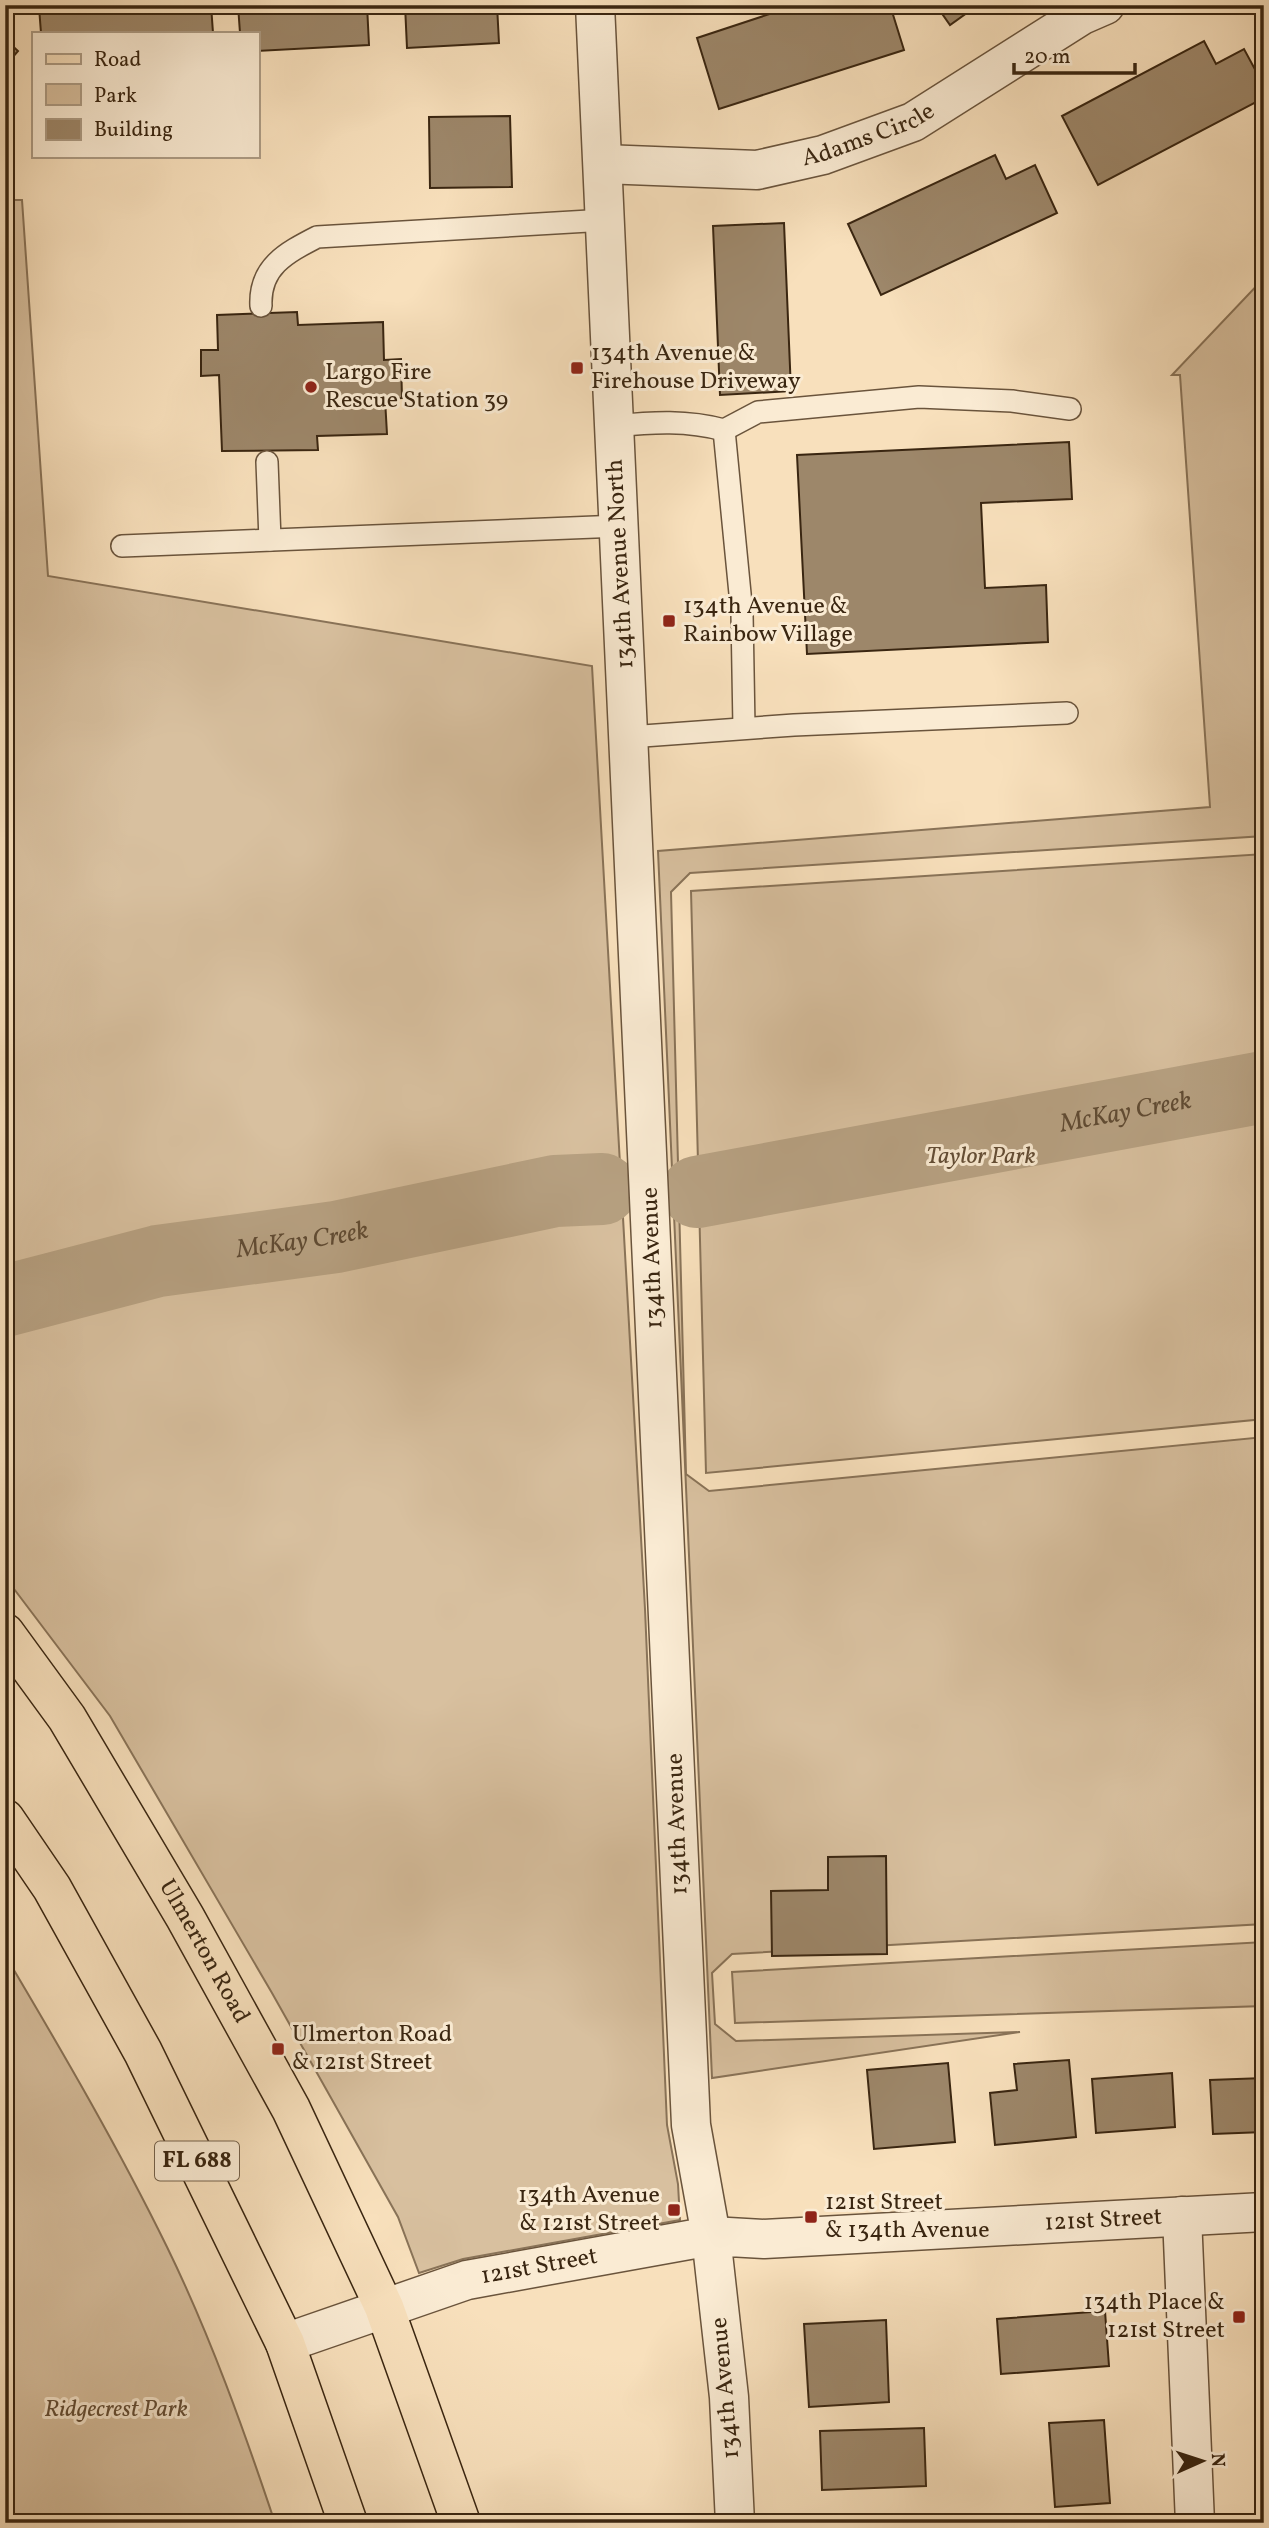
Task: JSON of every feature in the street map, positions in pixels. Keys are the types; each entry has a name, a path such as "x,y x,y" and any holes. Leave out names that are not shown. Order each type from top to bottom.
{"main road":[{"name":"Ulmerton Road","path":"5,1633 67,1718 185,1917 291,2109 384,2307 461,2523"},
{"name":"FL 688","path":"5,1819 52,1888 143,2052 285,2343 348,2523"}],"street":[{"name":"134th Avenue North","path":"595,5 648,1123"},
{"name":"Adams Circle","path":"603,164 757,170 823,155 913,122 1082,15 1105,5"},
{"name":"134th Avenue","path":"648,1123 691,2125 711,2236 729,2397 736,2523"},
{"name":"121st Street","path":"285,2343 467,2280 711,2236 764,2239 1264,2212"},
{"path":"1182,2216 1195,2523"}],"lane":[{"path":"261,306 267,271 286,253 317,237 606,220"},
{"path":"615,426 661,421 700,424 724,430 758,412 919,397 1012,401 1070,409"},
{"path":"724,430 741,614 744,729"},
{"path":"267,462 270,540"},
{"path":"122,546 620,526"},
{"path":"629,737 1067,713"}],"green space":[{"path":"6,200 22,200 48,576 592,666 645,1609 667,2125 678,2184 680,2220 463,2259 419,2273 398,2217 272,1993 110,1716 5,1577"},
{"path":"1264,278 1264,836 690,873 671,892 686,1474 709,1491 1264,1437 1264,1924 732,1954 712,1973 715,2024 736,2041 1020,2032 712,2078 658,851 1210,807 1180,375 1172,375"},
{"name":"Taylor Park","path":"1264,854 1264,1419 706,1473 691,891"},
{"path":"1264,1942 1264,2006 735,2023 732,1972"},
{"name":"Ridgecrest Park","path":"5,1955 109,2136 167,2247 226,2383 275,2523 5,2523"}],"building":[{"path":"211,5 213,32 41,32 39,7"},
{"path":"238,5 367,5 369,45 259,51 259,32 240,32"},
{"path":"405,5 497,5 499,43 407,48"},
{"path":"797,5 890,5 904,50 719,109 697,38"},
{"path":"936,5 978,5 950,25"},
{"path":"5,39 18,51 5,66"},
{"path":"1204,41 1216,64 1244,49 1264,86 1264,98 1098,185 1062,116"},
{"path":"510,116 512,187 430,188 429,117"},
{"path":"995,155 1006,179 1035,165 1057,213 881,295 848,224"},
{"path":"784,223 791,391 720,395 713,226"},
{"name":"Largo Fire Rescue Station 39","path":"297,312 298,325 383,322 384,360 401,359 402,398 385,399 387,434 317,436 318,450 222,451 219,375 201,376 201,350 218,350 217,315"},
{"path":"1069,442 1072,499 981,503 985,588 1046,585 1048,642 807,654 797,455"},
{"path":"886,1856 887,1954 772,1956 771,1891 828,1890 828,1857"},
{"path":"1069,2060 1076,2137 995,2145 990,2093 1017,2090 1014,2064"},
{"path":"948,2063 955,2142 874,2149 867,2070"},
{"path":"1172,2073 1175,2127 1096,2133 1092,2079"},
{"path":"1264,2078 1264,2132 1213,2134 1210,2080"},
{"path":"1105,2311 1109,2366 1001,2374 997,2319"},
{"path":"886,2320 889,2402 809,2407 804,2324"},
{"path":"1104,2420 1110,2503 1055,2507 1049,2423"},
{"path":"924,2428 926,2486 822,2490 820,2431"}],"waterway":[{"name":"McKay Creek","path":"697,1192 1264,1087"},
{"name":"McKay Creek","path":"5,1301 158,1261 336,1237 555,1191 602,1189"}],"place":[{"name":"134th Avenue & Firehouse Driveway","path":"577,368"},
{"name":"Largo Fire Rescue Station 39","path":"311,387"},
{"name":"134th Avenue & Rainbow Village","path":"669,621"},
{"name":"Ulmerton Road & 121st Street","path":"278,2049"},
{"name":"134th Avenue & 121st Street","path":"674,2210"},
{"name":"121st Street & 134th Avenue","path":"811,2217"},
{"name":"134th Place & 121st Street","path":"1239,2317"}]}
